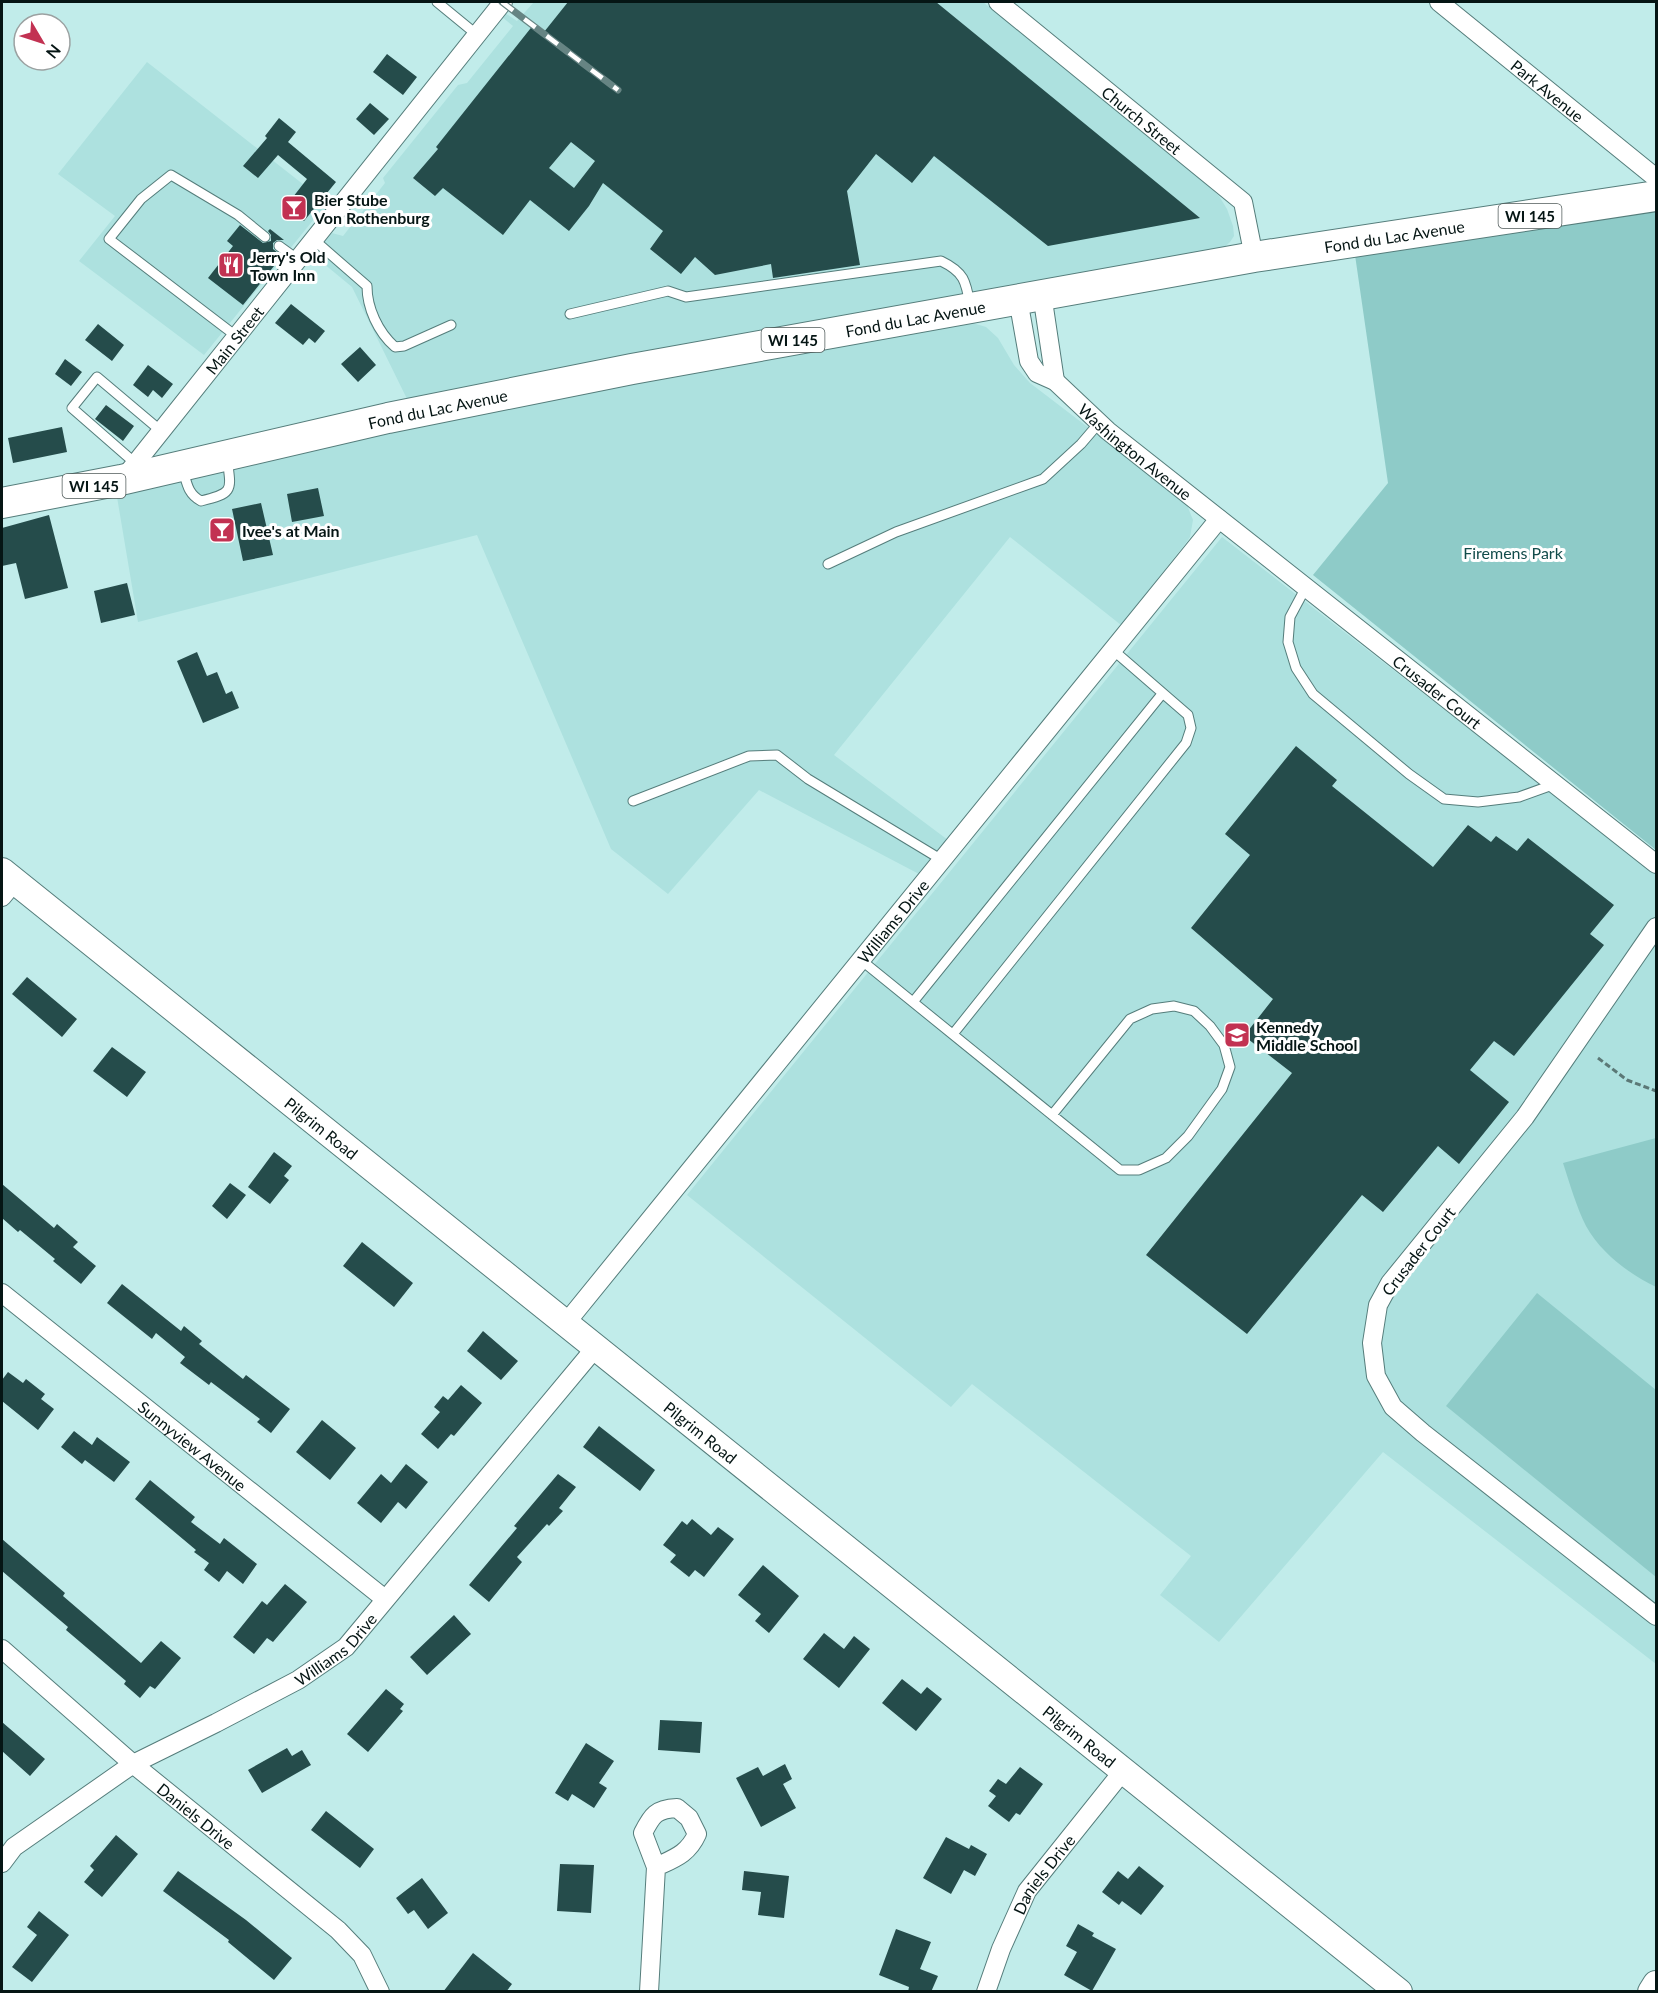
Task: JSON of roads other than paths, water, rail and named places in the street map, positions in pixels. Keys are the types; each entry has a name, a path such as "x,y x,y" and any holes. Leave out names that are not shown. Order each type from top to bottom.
{"main road":[{"name":"Fond du Lac Avenue","path":"2,503 128,472 182,466 388,418 632,369 1254,257 1656,196"}],"street":[{"name":"Main Street","path":"128,472 503,2"},
{"name":"Church Street","path":"998,2 1243,202 1254,257"},
{"name":"Park Avenue","path":"1439,2 1656,178"},
{"path":"1030,297 1055,381"},
{"name":"Washington Avenue","path":"1030,297 1029,361 1037,373 1055,381 1099,423 1219,519"},
{"name":"Crusader Court","path":"1219,519 1656,864"},
{"name":"Williams Drive","path":"566,1323 1219,519"},
{"name":"Pilgrim Road","path":"6,883 566,1323 1399,1992"},
{"name":"Crusader Court","path":"1656,927 1526,1117 1390,1283 1378,1305 1372,1343 1376,1376 1393,1407 1656,1617"},
{"name":"Sunnyview Avenue","path":"2,1293 385,1599"},
{"name":"Williams Drive","path":"2,1863 14,1847 133,1764 298,1680 346,1647 596,1347"},
{"name":"Daniels Drive","path":"2,1649 133,1764 338,1930 362,1955 380,1992"},
{"name":"Daniels Drive","path":"986,1992 1001,1949 1026,1891 1123,1771"},
{"path":"649,1992 656,1867"},
{"path":"1650,1992 1656,1984"}],"lane":[{"path":"437,2 476,34"},
{"path":"236,336 109,239 141,199 171,175 238,215 265,237"},
{"path":"313,239 367,286 367,298 378,325 387,340 395,347 404,346 451,325"},
{"path":"279,246 297,259"},
{"path":"570,314 668,291 686,297 941,261 956,269 966,284 970,308"},
{"path":"128,472 72,408 97,377 161,431"},
{"path":"828,564 896,532 1043,479 1099,423"},
{"path":"1306,587 1290,617 1288,642 1296,668 1313,694 1409,774 1444,799 1478,802 1520,797 1555,784"},
{"path":"953,1034 1186,742 1191,728 1188,715 1113,650"},
{"path":"913,1002 1162,694"},
{"path":"633,801 749,756 777,755 808,779 942,860"},
{"path":"861,960 953,1034 1052,1115 1120,1170 1139,1170 1166,1158 1188,1136 1222,1089 1230,1067 1224,1045 1210,1026 1194,1011 1174,1006 1152,1009 1130,1019 1052,1115"}],"railway":[{"path":"502,2 618,90"}],"place":[{"name":"Bier Stube Von Rothenburg","path":"294,208"},
{"name":"Jerry's Old Town Inn","path":"231,265"},
{"name":"Ivee's at Main","path":"222,530"},
{"name":"Kennedy Middle School","path":"1237,1035"}],"park label":[{"name":"Firemens Park","path":"1513,552"}]}
